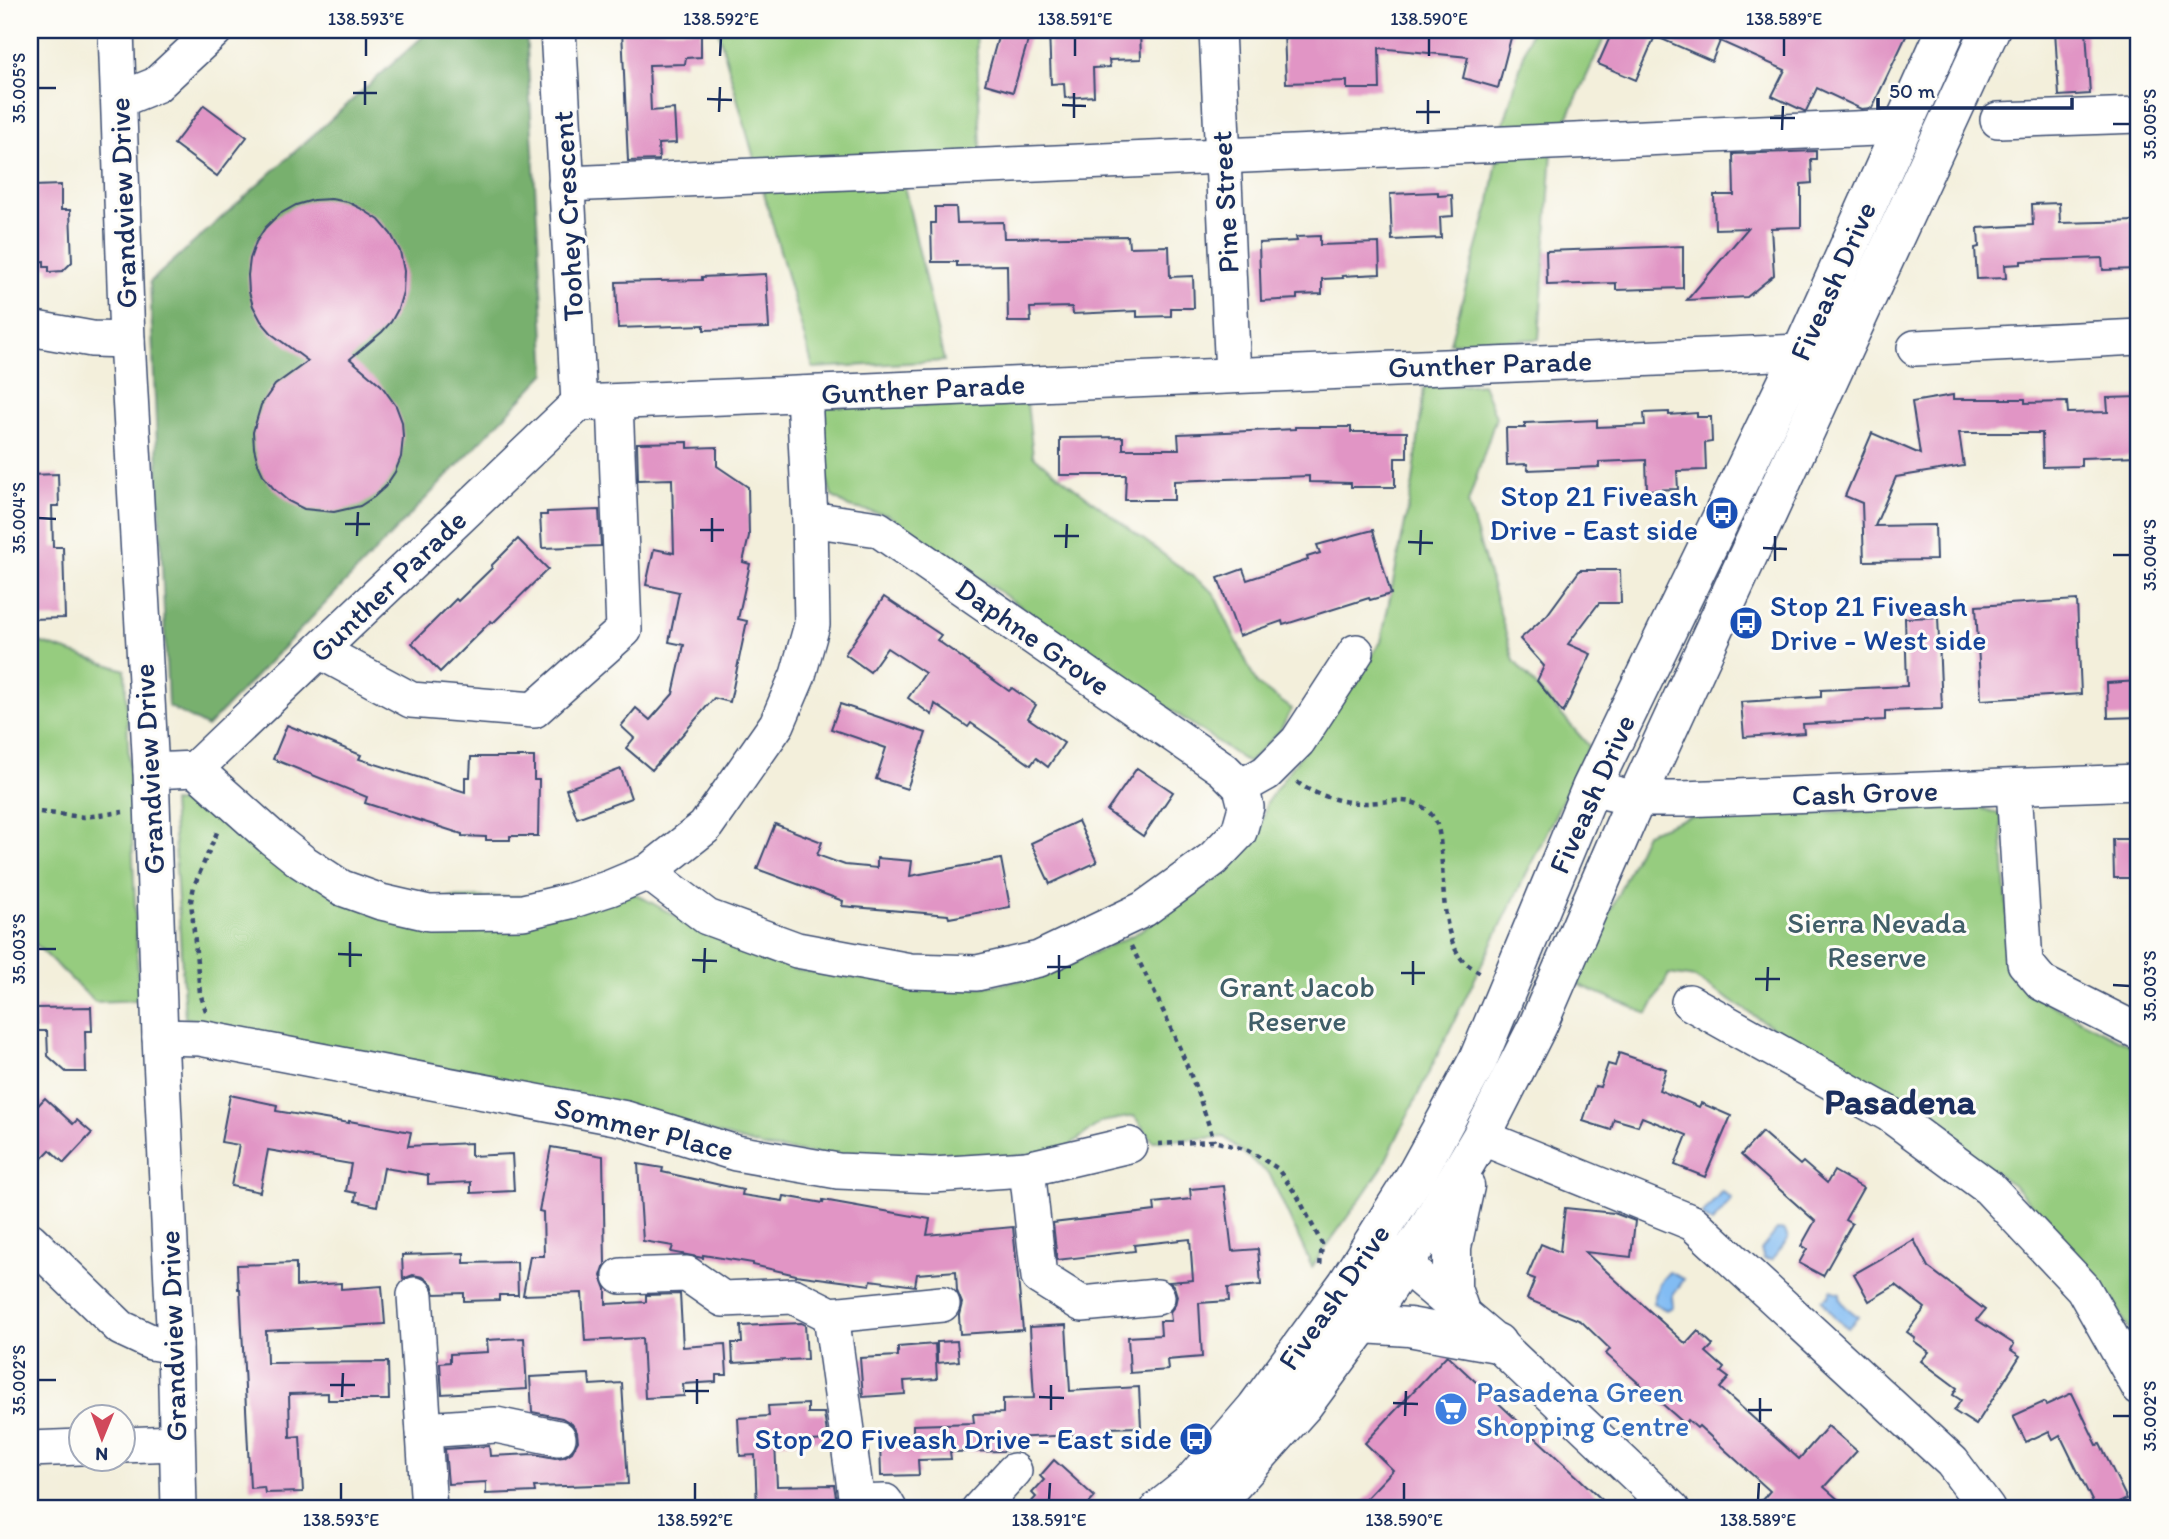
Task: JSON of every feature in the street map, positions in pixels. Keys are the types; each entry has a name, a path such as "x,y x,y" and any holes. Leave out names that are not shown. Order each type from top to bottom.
{"main road":[{"name":"Fiveash Drive","path":"1210,1509 1304,1404 1363,1324 1447,1118 1478,1060 1591,788 1802,351 1946,30"},
{"name":"Fiveash Drive","path":"1160,1509 1189,1486 1256,1408 1347,1284 1390,1253 1476,1147 1538,1025 1636,799 1990,30"},
{"path":"1461,1314 1452,1289 1452,1247 1476,1147"},
{"path":"1363,1324 1402,1326 1497,1343"}],"street":[{"name":"Grandview Drive","path":"116,30 127,340 151,771 160,1037 175,1346 179,1509"},
{"path":"119,100 156,85 215,30"},
{"name":"Toohey Crescent","path":"558,30 579,403"},
{"name":"Pine Street","path":"1217,30 1233,375"},
{"path":"1998,120 2139,115"},
{"path":"566,184 1901,127"},
{"path":"30,328 92,339 127,340"},
{"path":"1915,348 2139,337"},
{"name":"Gunther Parade","path":"195,769 579,403 1842,350"},
{"path":"151,771 195,769 302,861 342,888 381,902 429,913 523,912 580,897 648,872 705,827 777,724 798,676 812,625 804,394"},
{"path":"320,651 411,700 534,710 625,630 615,402"},
{"name":"Daphne Grove","path":"810,519 878,529 1223,769 1241,787"},
{"path":"648,872 707,917 797,950 910,971 977,973 1039,959 1144,909 1213,859 1239,832 1245,807 1241,787 1266,773 1298,741 1356,652"},
{"name":"Cash Grove","path":"1591,788 1636,799 1682,799 2139,782"},
{"path":"2014,788 2025,963 2042,983 2139,1032"},
{"path":"1689,1002 1889,1114 1989,1188 2083,1287 2139,1387"},
{"name":"Sommer Place","path":"160,1037 200,1038 626,1119 736,1153 838,1171 933,1175 1027,1169 1129,1145"},
{"path":"1476,1147 1693,1223 1952,1462 1987,1509"},
{"path":"1027,1169 1039,1277 1082,1304 1157,1297"},
{"path":"30,1240 121,1328 151,1342 175,1346"},
{"path":"1390,1253 1497,1343 1672,1509"},
{"path":"621,1276 687,1273 723,1299 793,1296 831,1315 942,1304"},
{"path":"415,1295 429,1509"},
{"path":"831,1315 857,1503 885,1502 889,1509"},
{"path":"424,1430 496,1425 558,1438"},
{"path":"136,1444 176,1443"},
{"path":"30,1448 66,1447"},
{"path":"979,1509 1014,1471"}],"path":[{"path":"1275,764 1303,787 1329,797 1362,803 1411,801 1429,812 1439,828 1448,930 1457,954 1471,968 1509,985"},
{"path":"206,1011 200,993 191,901 194,886 231,801"},
{"path":"30,811 83,817 152,808"},
{"path":"1118,922 1172,1030 1214,1141"},
{"path":"1129,1145 1214,1141 1248,1150 1277,1168 1298,1197 1322,1244 1319,1270"}],"green space":[{"path":"430,30 526,30 546,373 207,727 168,706 150,282"},
{"path":"718,30 976,30 982,172 902,177 944,361 813,368"},
{"path":"1531,30 1608,30 1552,151 1539,339 1450,343 1490,202 1502,130"},
{"name":"Grant Jacob Reserve","path":"1483,384 1496,417 1468,503 1514,661 1589,746 1382,1168 1312,1267 1270,1175 1224,1137 1153,1141 1134,1116 1101,1122 1065,1149 993,1160 868,1161 763,1147 635,1109 185,1018 172,802 217,803 339,900 636,894 702,931 796,970 921,986 981,987 1042,977 1133,935 1220,877 1259,833 1267,802 1381,642 1413,483 1424,388"},
{"path":"1027,403 1033,456 1213,592 1257,684 1292,709 1279,732 1248,763 888,515 849,507 832,496 826,477 819,407"},
{"path":"30,639 125,670 139,1000 95,1002 30,939"},
{"name":"Sierra Nevada Reserve","path":"1978,807 2001,815 2011,974 2028,993 2128,1044 2139,1055 2139,1349 2112,1298 2015,1186 1882,1097 1695,978 1669,974 1648,1014 1577,984 1646,833 1689,817"}],"water":[{"path":"1722,1191 1732,1199 1712,1223 1702,1215"},
{"path":"1777,1230 1785,1231 1788,1239 1772,1260 1764,1259 1761,1250"},
{"path":"1669,1272 1684,1279 1672,1297 1673,1307 1666,1310 1653,1303 1659,1283"},
{"path":"1831,1290 1840,1293 1844,1304 1858,1317 1848,1328 1836,1319 1822,1300 1829,1296"}],"building":[{"path":"622,30 701,30 701,57 686,58 685,64 649,65 651,111 674,109 676,143 658,144 659,160 628,161"},
{"path":"1000,30 1031,30 1013,92 985,84"},
{"path":"1049,30 1140,30 1141,59 1109,60 1110,67 1093,68 1094,96 1065,98 1064,83 1051,84"},
{"path":"1284,30 1513,30 1498,88 1463,78 1468,57 1379,48 1380,89 1347,89 1347,81 1286,83"},
{"path":"1613,30 1909,30 1872,108 1861,109 1817,88 1804,111 1772,96 1785,70 1720,41 1712,61 1655,36 1636,80 1598,64"},
{"path":"2055,30 2086,30 2090,94 2059,96"},
{"path":"204,105 247,137 217,176 174,144"},
{"path":"1816,151 1816,159 1811,159 1812,183 1801,184 1801,227 1771,228 1774,275 1747,297 1687,300 1748,228 1715,229 1714,195 1734,195 1733,154"},
{"path":"61,185 61,210 70,210 72,262 63,271 49,272 49,267 44,267 44,261 30,262 30,206 33,205 33,186"},
{"path":"1438,192 1438,196 1452,195 1453,216 1440,217 1441,238 1392,240 1390,194"},
{"path":"331,199 348,202 379,220 400,251 404,271 403,292 391,322 350,359 381,385 396,406 402,422 401,457 385,487 374,497 360,506 334,512 304,509 288,501 264,477 258,464 253,432 261,405 275,385 308,361 273,335 261,321 249,292 248,275 256,242 278,215 296,205"},
{"path":"2059,203 2060,223 2139,221 2139,269 2103,270 2102,258 2021,261 2021,264 2005,265 2006,278 1977,279 1975,248 1979,247 1978,228 2033,225 2032,204"},
{"path":"935,207 956,207 957,223 1003,222 1004,238 1128,236 1129,247 1169,246 1170,277 1193,276 1194,308 1171,308 1171,316 1137,317 1137,311 1073,314 1072,307 1030,308 1031,322 1008,322 1007,265 957,266 957,262 932,262 931,223 935,223"},
{"path":"1320,236 1320,245 1379,243 1380,274 1322,279 1322,294 1297,295 1297,299 1261,301 1259,243 1297,241 1296,237"},
{"path":"1683,246 1683,288 1616,290 1616,283 1547,285 1546,251"},
{"path":"766,274 769,328 704,330 704,325 618,328 616,282 702,280 702,277"},
{"path":"1953,395 1953,399 2025,399 2025,403 2067,402 2068,413 2108,412 2107,398 2139,397 2138,456 2081,458 2081,466 2043,467 2042,433 1959,433 1964,466 1896,477 1875,526 1935,525 1936,560 1864,561 1862,503 1845,496 1872,433 1920,454 1912,402"},
{"path":"1669,412 1669,415 1697,413 1697,417 1711,417 1712,442 1705,443 1706,470 1677,471 1678,489 1647,490 1646,460 1599,462 1599,467 1528,470 1527,464 1507,465 1506,428 1525,428 1525,423 1597,420 1597,427 1645,425 1644,413"},
{"path":"1295,427 1351,427 1351,432 1407,432 1407,458 1395,458 1395,487 1351,487 1351,483 1309,482 1309,476 1174,481 1174,500 1125,500 1126,475 1060,475 1060,438 1123,437 1123,449 1179,449 1178,434"},
{"path":"688,442 688,448 717,447 717,466 748,487 749,536 743,562 750,564 738,619 747,621 730,702 714,698 652,770 626,748 634,738 621,726 636,708 650,720 673,694 684,645 669,642 679,592 646,585 654,549 674,553 672,479 638,480 637,443"},
{"path":"58,474 59,506 52,506 53,547 63,547 65,618 30,619 30,475"},
{"path":"599,510 601,546 542,548 540,515 547,515 547,512"},
{"path":"1373,530 1391,594 1370,600 1369,598 1283,625 1282,621 1239,636 1218,578 1243,569 1247,580 1308,560 1307,557 1320,553 1317,545"},
{"path":"518,539 548,569 440,672 412,643 492,568"},
{"path":"1580,570 1620,570 1621,603 1599,603 1568,644 1591,654 1563,713 1537,681 1544,666 1520,639 1547,615"},
{"path":"884,597 941,635 937,640 1009,691 1012,688 1036,705 1028,718 1064,743 1048,767 1036,758 1031,765 971,723 968,727 935,704 932,715 908,698 925,673 887,648 870,672 845,654"},
{"path":"2077,600 2081,694 1981,700 1976,606"},
{"path":"1938,617 1942,709 1885,711 1885,720 1803,724 1804,733 1744,737 1741,702 1821,697 1821,690 1907,686 1905,618"},
{"path":"2139,681 2139,717 2108,718 2107,683"},
{"path":"840,704 926,733 907,789 876,779 886,748 831,729"},
{"path":"287,725 361,755 359,759 465,792 465,777 470,777 471,757 534,757 534,780 539,780 538,836 510,836 510,840 486,840 486,837 462,836 365,803 367,797 273,759"},
{"path":"1137,768 1173,792 1143,836 1107,811"},
{"path":"621,769 631,798 577,818 566,789"},
{"path":"1078,821 1097,862 1050,884 1031,843"},
{"path":"775,824 822,842 817,855 845,865 877,868 877,858 912,861 910,876 1001,859 1010,907 949,918 948,915 842,906 843,901 757,869"},
{"path":"2113,839 2139,839 2139,878 2114,878"},
{"path":"91,1007 92,1031 85,1031 86,1072 66,1072 48,1056 47,1031 37,1031 36,1008"},
{"path":"1619,1053 1666,1069 1659,1090 1699,1107 1701,1103 1731,1116 1705,1177 1675,1165 1687,1135 1642,1117 1638,1126 1614,1119 1611,1130 1583,1121 1595,1086 1600,1087 1608,1064 1615,1066"},
{"path":"230,1095 277,1105 276,1111 411,1132 408,1146 471,1143 471,1156 512,1154 514,1191 471,1193 471,1182 428,1184 428,1175 384,1168 377,1206 355,1201 356,1193 346,1191 351,1164 268,1150 260,1192 231,1186 239,1145 221,1142"},
{"path":"45,1098 73,1124 77,1120 92,1133 64,1163 50,1150 42,1158 30,1147 30,1114"},
{"path":"1762,1132 1800,1165 1803,1162 1827,1183 1834,1171 1863,1188 1845,1220 1852,1224 1823,1276 1799,1263 1807,1249 1801,1246 1815,1221 1741,1155"},
{"path":"551,1147 603,1156 605,1264 601,1276 606,1289 606,1304 646,1302 646,1295 680,1294 683,1347 725,1344 727,1375 716,1375 716,1382 683,1384 684,1396 645,1398 642,1338 585,1341 582,1293 523,1295 530,1256 544,1256 543,1212 539,1211"},
{"path":"638,1164 663,1168 662,1172 743,1190 742,1195 783,1201 784,1196 823,1203 823,1200 930,1219 927,1235 1013,1227 1023,1330 960,1334 959,1315 962,1303 957,1291 956,1271 917,1274 915,1286 871,1280 870,1285 796,1275 753,1263 671,1252 673,1246 643,1241"},
{"path":"1224,1186 1232,1251 1258,1249 1261,1285 1228,1288 1229,1301 1199,1303 1202,1357 1167,1360 1168,1370 1130,1373 1128,1337 1161,1335 1160,1321 1171,1321 1170,1312 1177,1296 1174,1286 1169,1282 1193,1280 1190,1239 1134,1245 1135,1251 1057,1260 1053,1223 1155,1211 1154,1203 1191,1199 1190,1189"},
{"path":"1565,1208 1614,1213 1635,1221 1631,1257 1585,1252 1686,1344 1698,1331 1713,1345 1706,1352 1724,1368 1721,1372 1729,1378 1720,1388 1799,1459 1828,1426 1857,1451 1824,1487 1849,1509 1773,1509 1762,1500 1770,1491 1699,1426 1697,1428 1688,1420 1685,1424 1626,1372 1606,1354 1610,1349 1581,1321 1527,1299 1535,1279 1527,1276 1541,1244 1560,1252"},
{"path":"1914,1240 1928,1267 1985,1310 1977,1320 2014,1344 2011,1350 2020,1356 1976,1425 1954,1411 1961,1400 1953,1395 1957,1388 1921,1361 1929,1352 1907,1332 1925,1308 1896,1285 1869,1301 1854,1274"},
{"path":"464,1253 464,1263 517,1262 518,1295 499,1295 499,1300 464,1301 464,1293 435,1294 432,1284 423,1277 413,1275 403,1279 402,1255"},
{"path":"296,1263 296,1286 341,1283 341,1289 382,1286 385,1324 266,1331 267,1363 388,1362 389,1400 328,1400 328,1393 289,1394 290,1437 300,1436 303,1492 265,1493 264,1487 250,1488 237,1265"},
{"path":"805,1325 807,1359 733,1363 732,1343 742,1343 741,1326"},
{"path":"1066,1325 1070,1391 1139,1387 1141,1427 1107,1428 1108,1441 1069,1442 1076,1435 1006,1438 1006,1451 950,1452 951,1459 918,1460 919,1475 881,1476 880,1440 913,1439 913,1425 974,1423 973,1414 1003,1413 1003,1399 1034,1398 1030,1327"},
{"path":"524,1338 527,1389 442,1394 440,1363 450,1362 450,1354 488,1352 487,1340"},
{"path":"957,1341 959,1361 937,1363 937,1342"},
{"path":"935,1344 937,1379 904,1381 905,1394 863,1397 860,1358 898,1356 898,1347"},
{"name":"Pasadena Green Shopping Centre","path":"1446,1356 1612,1509 1356,1509 1393,1470 1365,1443"},
{"path":"589,1374 590,1385 622,1383 628,1484 534,1487 535,1492 486,1494 486,1482 448,1484 445,1449 489,1446 490,1456 534,1454 555,1458 572,1452 578,1441 572,1424 562,1418 532,1412 530,1377"},
{"path":"2072,1393 2127,1499 2106,1509 2096,1509 2060,1435 2053,1439 2049,1431 2026,1442 2013,1416"},
{"path":"808,1404 808,1413 824,1413 828,1440 775,1443 777,1486 834,1485 838,1509 757,1509 755,1455 740,1456 738,1418 769,1416 768,1406"},
{"path":"1054,1460 1095,1497 1084,1509 1025,1509 1036,1497 1032,1493 1044,1480 1040,1476"}],"place":[{"name":"Stop 21 Fiveash Drive - East side","path":"1722,513"},
{"name":"Stop 21 Fiveash Drive - West side","path":"1746,623"},
{"name":"Pasadena Green Shopping Centre","path":"1451,1409"},
{"name":"Stop 20 Fiveash Drive - East side","path":"1196,1439"}],"district":[{"name":"Pasadena","path":"1900,1101"}]}
